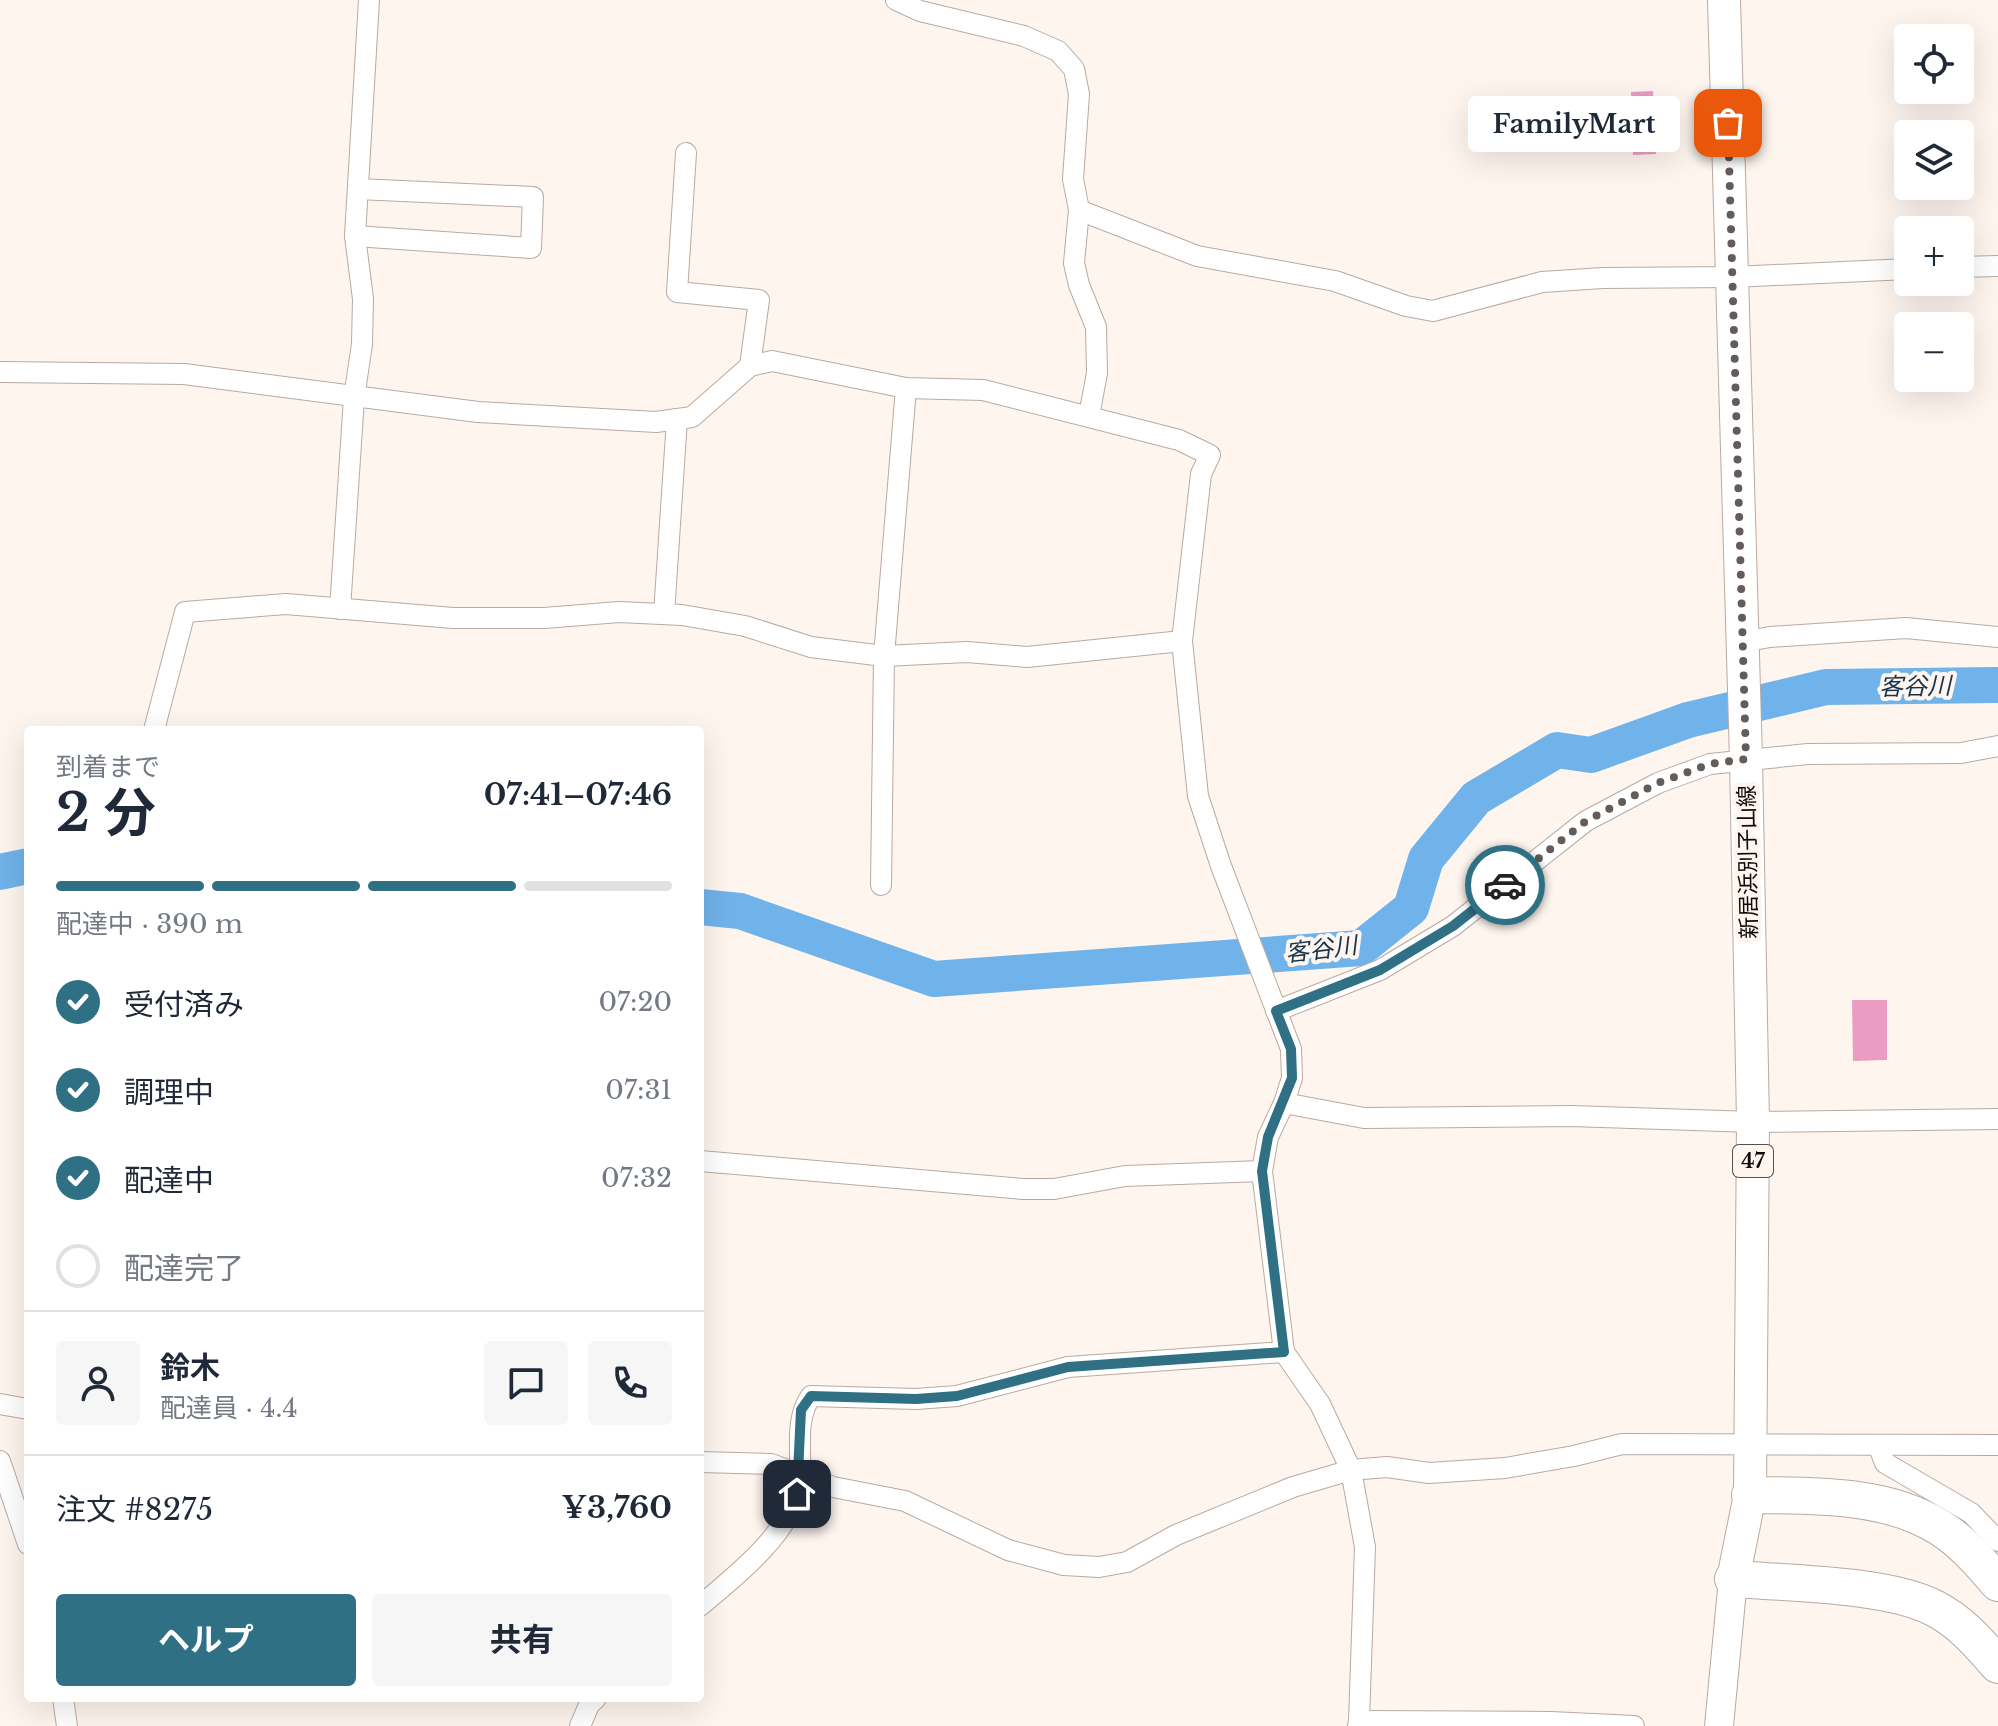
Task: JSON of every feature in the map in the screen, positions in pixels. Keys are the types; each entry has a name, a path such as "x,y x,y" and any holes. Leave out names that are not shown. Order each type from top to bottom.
{"highway":[{"path":"1750,1495 1838,1498 1896,1509 1939,1527 1978,1560 1998,1583"},
{"path":"1733,1579 1881,1593 1933,1607 1965,1628 1998,1665"}],"main road":[{"name":"新居浜別子山線","path":"1724,0 1746,750 1753,1122 1750,1495 1733,1579"}],"street":[{"path":"340,609 354,398 362,344 363,299 355,236 369,0 360,0"},
{"path":"896,0 920,11 1024,36 1058,51 1074,69 1079,94 1073,179 1079,210 1074,263 1079,285 1096,327 1097,373 1089,416"},
{"path":"686,153 677,292 759,300 750,366"},
{"path":"355,236 531,248 533,197 358,189"},
{"path":"1079,210 1197,256 1335,281 1406,306 1433,311 1542,282 1894,270"},
{"path":"1974,267 1998,266"},
{"path":"0,372 184,374 478,412 656,422 692,417 750,366 772,361 906,388 983,390 1179,440 1210,455 1201,474 1182,641 1198,796 1291,1049 1292,1078 1268,1137 1262,1171 1284,1352 1320,1404 1351,1470 1365,1547 1358,1723 1551,1722 1634,1726"},
{"path":"881,885 884,656 906,388"},
{"path":"664,614 677,419"},
{"path":"155,726 185,612 286,604 453,618 544,618 619,612 664,614 745,626 811,647 884,656 967,652 1027,657 1182,641"},
{"path":"1742,648 1770,637 1906,628 1998,637"},
{"path":"1275,1008 1380,970 1453,926 1586,821 1658,783 1746,750 1808,754 1961,753 1998,746"},
{"path":"1284,1103 1364,1118 1571,1116 1753,1122 1998,1119"},
{"path":"704,1161 1023,1189 1054,1189 1125,1176 1262,1171"},
{"path":"704,1602 780,1531 797,1494 801,1410 811,1396 916,1399 957,1396 1068,1367 1284,1352"},
{"path":"0,1404 24,1408"},
{"path":"704,1462 771,1464 833,1487 905,1501 1008,1550 1064,1565 1099,1567 1127,1562 1176,1535 1293,1487 1351,1470 1387,1467 1429,1473 1505,1468 1622,1444 1998,1445"},
{"path":"1878,1445 1885,1463 1971,1513 1998,1541"},
{"path":"0,1461 24,1532"},
{"path":"1719,1726 1733,1579"},
{"path":"64,1702 67,1726"},
{"path":"580,1726 592,1702"}],"building":[{"path":"1653,91 1656,154 1633,155 1631,92"},
{"path":"1852,1000 1887,1000 1887,1060 1853,1061"}],"waterway":[{"name":"客谷川","path":"704,907 740,911 934,979 1361,948 1411,908 1426,859 1476,798 1557,750 1591,755 1688,720 1826,687 1998,685"},
{"name":"客谷川","path":"0,872 24,867"}],"way so far":[{"path":"1505,885 1586,821 1658,783 1710,764 1746,759 1728,123"}],"place":[{"name":"FamilyMart","path":"1728,123"}],"route":[{"path":"797,1494 801,1410 811,1396 916,1399 957,1396 1068,1367 1284,1352 1262,1171 1268,1137 1292,1078 1291,1049 1276,1011 1380,970 1453,926 1505,885"}]}
